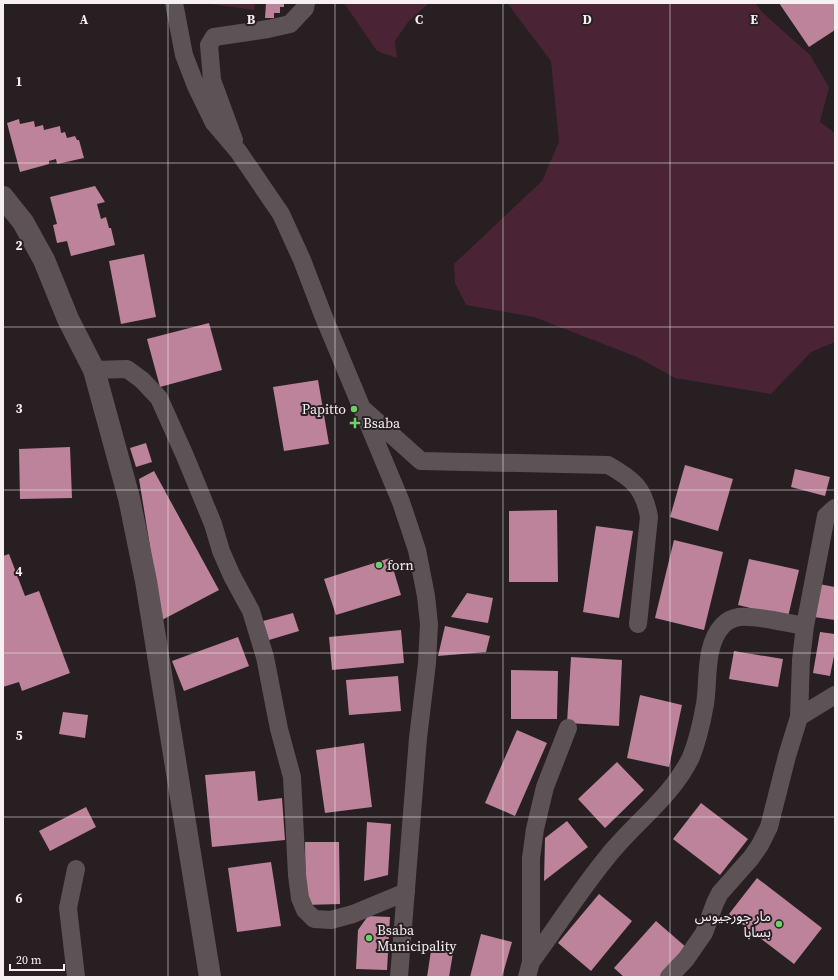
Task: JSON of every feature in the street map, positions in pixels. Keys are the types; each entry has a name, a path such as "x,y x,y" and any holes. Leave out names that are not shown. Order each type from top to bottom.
{"street":[{"path":"174,3 184,55 196,86 214,123 238,151 281,214 302,260 401,502 417,550 426,596 429,624 427,663 418,738 399,977"},
{"path":"238,151 212,80 209,45 214,37 268,29 290,24 305,8 306,3"},
{"path":"3,197 23,222 44,260 68,319 94,370 128,498 146,581 210,977"},
{"path":"94,370 127,369 142,380 159,398 210,517 221,551 232,576 251,611 265,657 279,729 292,778 297,874 300,898 305,910 314,919 331,920 352,914 406,892"},
{"path":"361,407 421,461 608,465 626,475 642,491 647,504 649,517 638,624"},
{"path":"670,977 686,959 704,934 720,893 751,858 760,845 769,827 786,756 798,717 801,660 805,626 826,516 835,508"},
{"path":"529,970 607,856 629,832 661,802 683,772 691,757 705,703 710,652 713,641 723,625 731,619 739,617 756,618 805,626"},
{"path":"798,717 835,695"},
{"path":"529,970 531,858 545,787 568,728"},
{"path":"76,869 68,908 76,977"}],"shaded area":[{"path":"204,3 255,3 254,10"},
{"path":"344,3 429,3 408,22 395,41 397,58 377,51"},
{"path":"507,3 755,3 763,13 810,55 829,87 820,122 835,133 835,342 811,352 771,394 675,378 637,357 534,317 466,305 455,283 454,264 542,181 559,142 551,61"}],"building":[{"path":"266,3 284,3 284,7 280,7 280,13 274,13 274,18 265,18"},
{"path":"779,3 835,3 835,30 809,47"},
{"path":"19,119 20,124 34,121 35,127 43,125 44,130 60,126 61,133 65,132 67,138 75,136 77,140 79,140 84,158 57,164 56,159 49,161 49,164 20,172 7,123"},
{"path":"95,186 105,202 97,204 101,219 106,217 109,228 111,228 115,245 71,256 67,241 57,243 53,225 57,224 50,197"},
{"path":"144,254 156,317 121,324 109,261"},
{"path":"209,323 222,370 160,387 147,339"},
{"path":"318,380 329,444 284,451 273,387"},
{"path":"146,443 152,462 136,467 130,448"},
{"path":"70,447 72,498 20,499 19,449"},
{"path":"685,465 733,479 718,531 670,517"},
{"path":"795,469 830,477 825,496 791,487"},
{"path":"154,471 219,590 162,620 139,479"},
{"path":"557,510 558,582 509,582 509,511"},
{"path":"596,526 633,531 619,618 583,612"},
{"path":"674,540 723,552 704,630 655,618"},
{"path":"9,554 25,596 39,591 70,673 22,691 19,682 3,687 3,556"},
{"path":"390,558 401,595 336,615 324,579"},
{"path":"749,559 799,570 788,617 738,605"},
{"path":"819,584 835,587 835,620 814,617"},
{"path":"467,593 493,598 488,623 451,617"},
{"path":"293,613 299,631 269,640 263,621"},
{"path":"445,626 490,636 486,652 438,656"},
{"path":"401,630 404,663 332,670 329,637"},
{"path":"820,632 835,634 835,651 830,676 813,673"},
{"path":"238,637 249,666 184,691 172,661"},
{"path":"734,651 783,659 778,687 729,679"},
{"path":"571,657 622,660 619,726 567,723"},
{"path":"511,670 558,671 557,719 511,719"},
{"path":"398,676 401,711 349,715 346,680"},
{"path":"640,695 682,705 669,767 627,758"},
{"path":"63,712 88,715 85,738 59,734"},
{"path":"517,730 547,743 515,816 485,803"},
{"path":"364,743 372,807 325,813 316,750"},
{"path":"617,762 644,790 605,828 578,799"},
{"path":"255,771 258,801 282,798 285,840 212,847 205,775"},
{"path":"701,803 748,839 720,875 673,839"},
{"path":"86,807 96,827 50,851 39,831"},
{"path":"567,821 588,847 544,881 545,838"},
{"path":"367,822 391,824 388,875 364,881"},
{"path":"305,842 339,842 340,904 306,905"},
{"path":"271,862 281,926 237,932 228,868"},
{"name":"مار جورجيوس بسابا","path":"757,878 822,928 794,964 729,914"},
{"path":"599,894 632,921 591,971 558,943"},
{"path":"368,916 390,917 387,970 356,969 358,930"},
{"path":"656,921 687,948 662,977 624,977 614,968"},
{"path":"481,934 512,942 502,977 470,977"},
{"path":"432,944 454,947 449,977 427,977"}],"place":[{"name":"Papitto","path":"354,409"},
{"name":"Bsaba","path":"355,423"},
{"name":"forn","path":"379,565"},
{"name":"مار جورجيوس بسابا","path":"779,924"},
{"name":"Bsaba Municipality","path":"369,938"}]}
